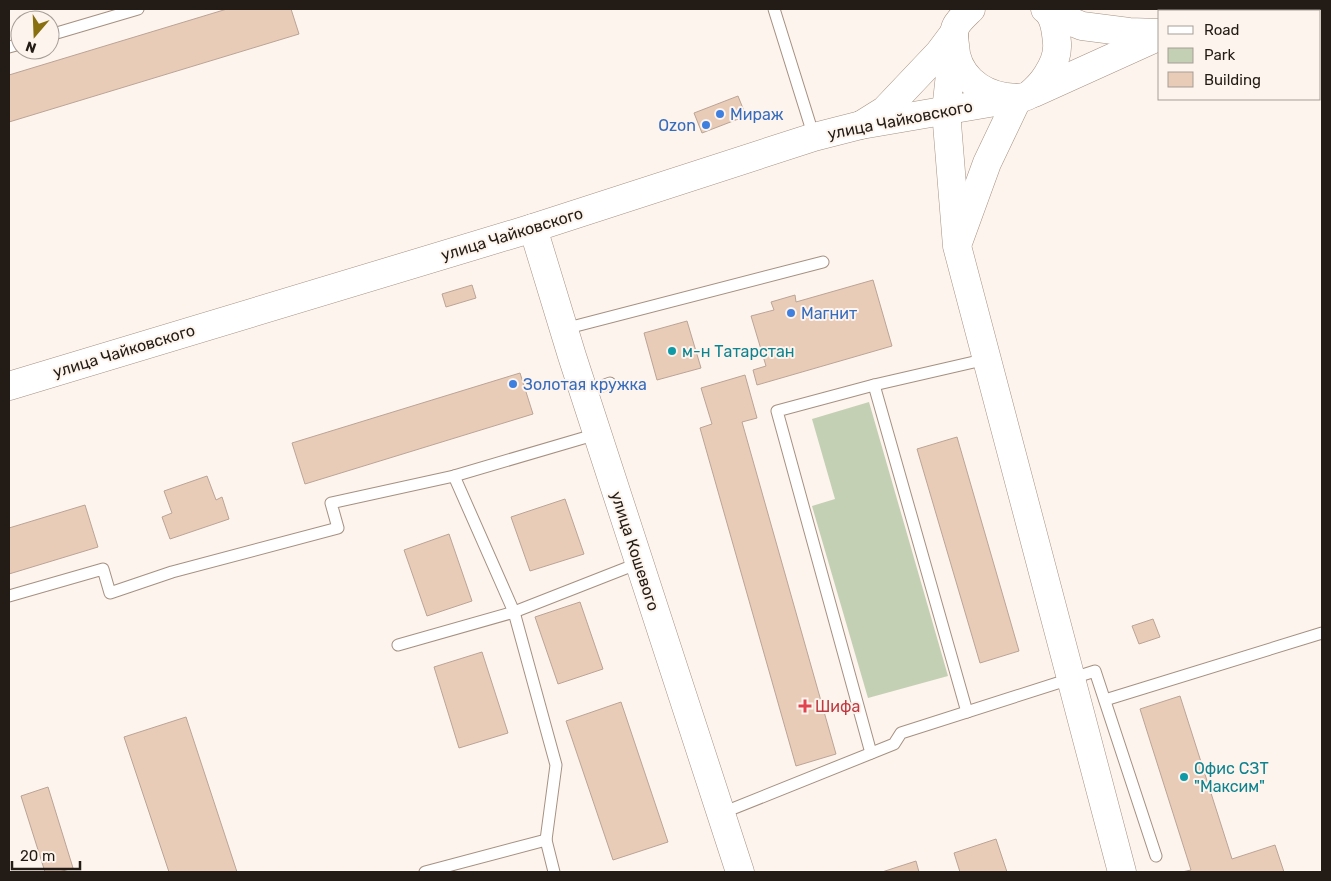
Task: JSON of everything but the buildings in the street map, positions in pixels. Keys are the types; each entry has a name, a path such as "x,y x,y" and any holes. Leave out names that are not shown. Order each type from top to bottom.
{"street":[{"path":"1048,11 1082,26 1158,34"},
{"path":"957,246 987,163 1023,97 1045,79 1054,64 1057,48 1056,31 1048,11"},
{"path":"960,19 955,50 960,66 969,80 983,90 999,96 1023,97"},
{"path":"960,19 946,111 957,246 1122,872"},
{"path":"861,125 886,110 939,53 960,19"},
{"name":"улица Чайковского","path":"9,386 534,228 814,137 861,125 1023,97 1158,35"},
{"name":"улица Кошевого","path":"534,228 597,434 740,872"}],"lane":[{"path":"60,32 138,9"},
{"path":"774,9 814,137"},
{"path":"564,329 824,262"},
{"path":"871,754 777,411 874,385 986,359"},
{"path":"584,393 610,383"},
{"path":"874,385 967,712"},
{"path":"9,596 103,569 110,593 172,572 338,528 331,504 454,476 597,434"},
{"path":"454,476 514,612 556,765 546,840 554,872"},
{"path":"398,645 514,612 639,564"},
{"path":"1105,700 1322,633"},
{"path":"722,813 894,744 900,733 1095,671 1156,856"},
{"path":"425,872 546,840"}],"green space":[{"path":"869,402 948,676 868,698 812,506 835,499 812,419"}],"place":[{"name":"Мираж","path":"720,114"},
{"name":"Ozon","path":"706,125"},
{"name":"Магнит","path":"791,313"},
{"name":"м-н Татарстан","path":"672,351"},
{"name":"Золотая кружка","path":"513,384"},
{"name":"Шифа","path":"805,706"},
{"name":"Офис СЗТ \"Максим\"","path":"1184,777"}]}
